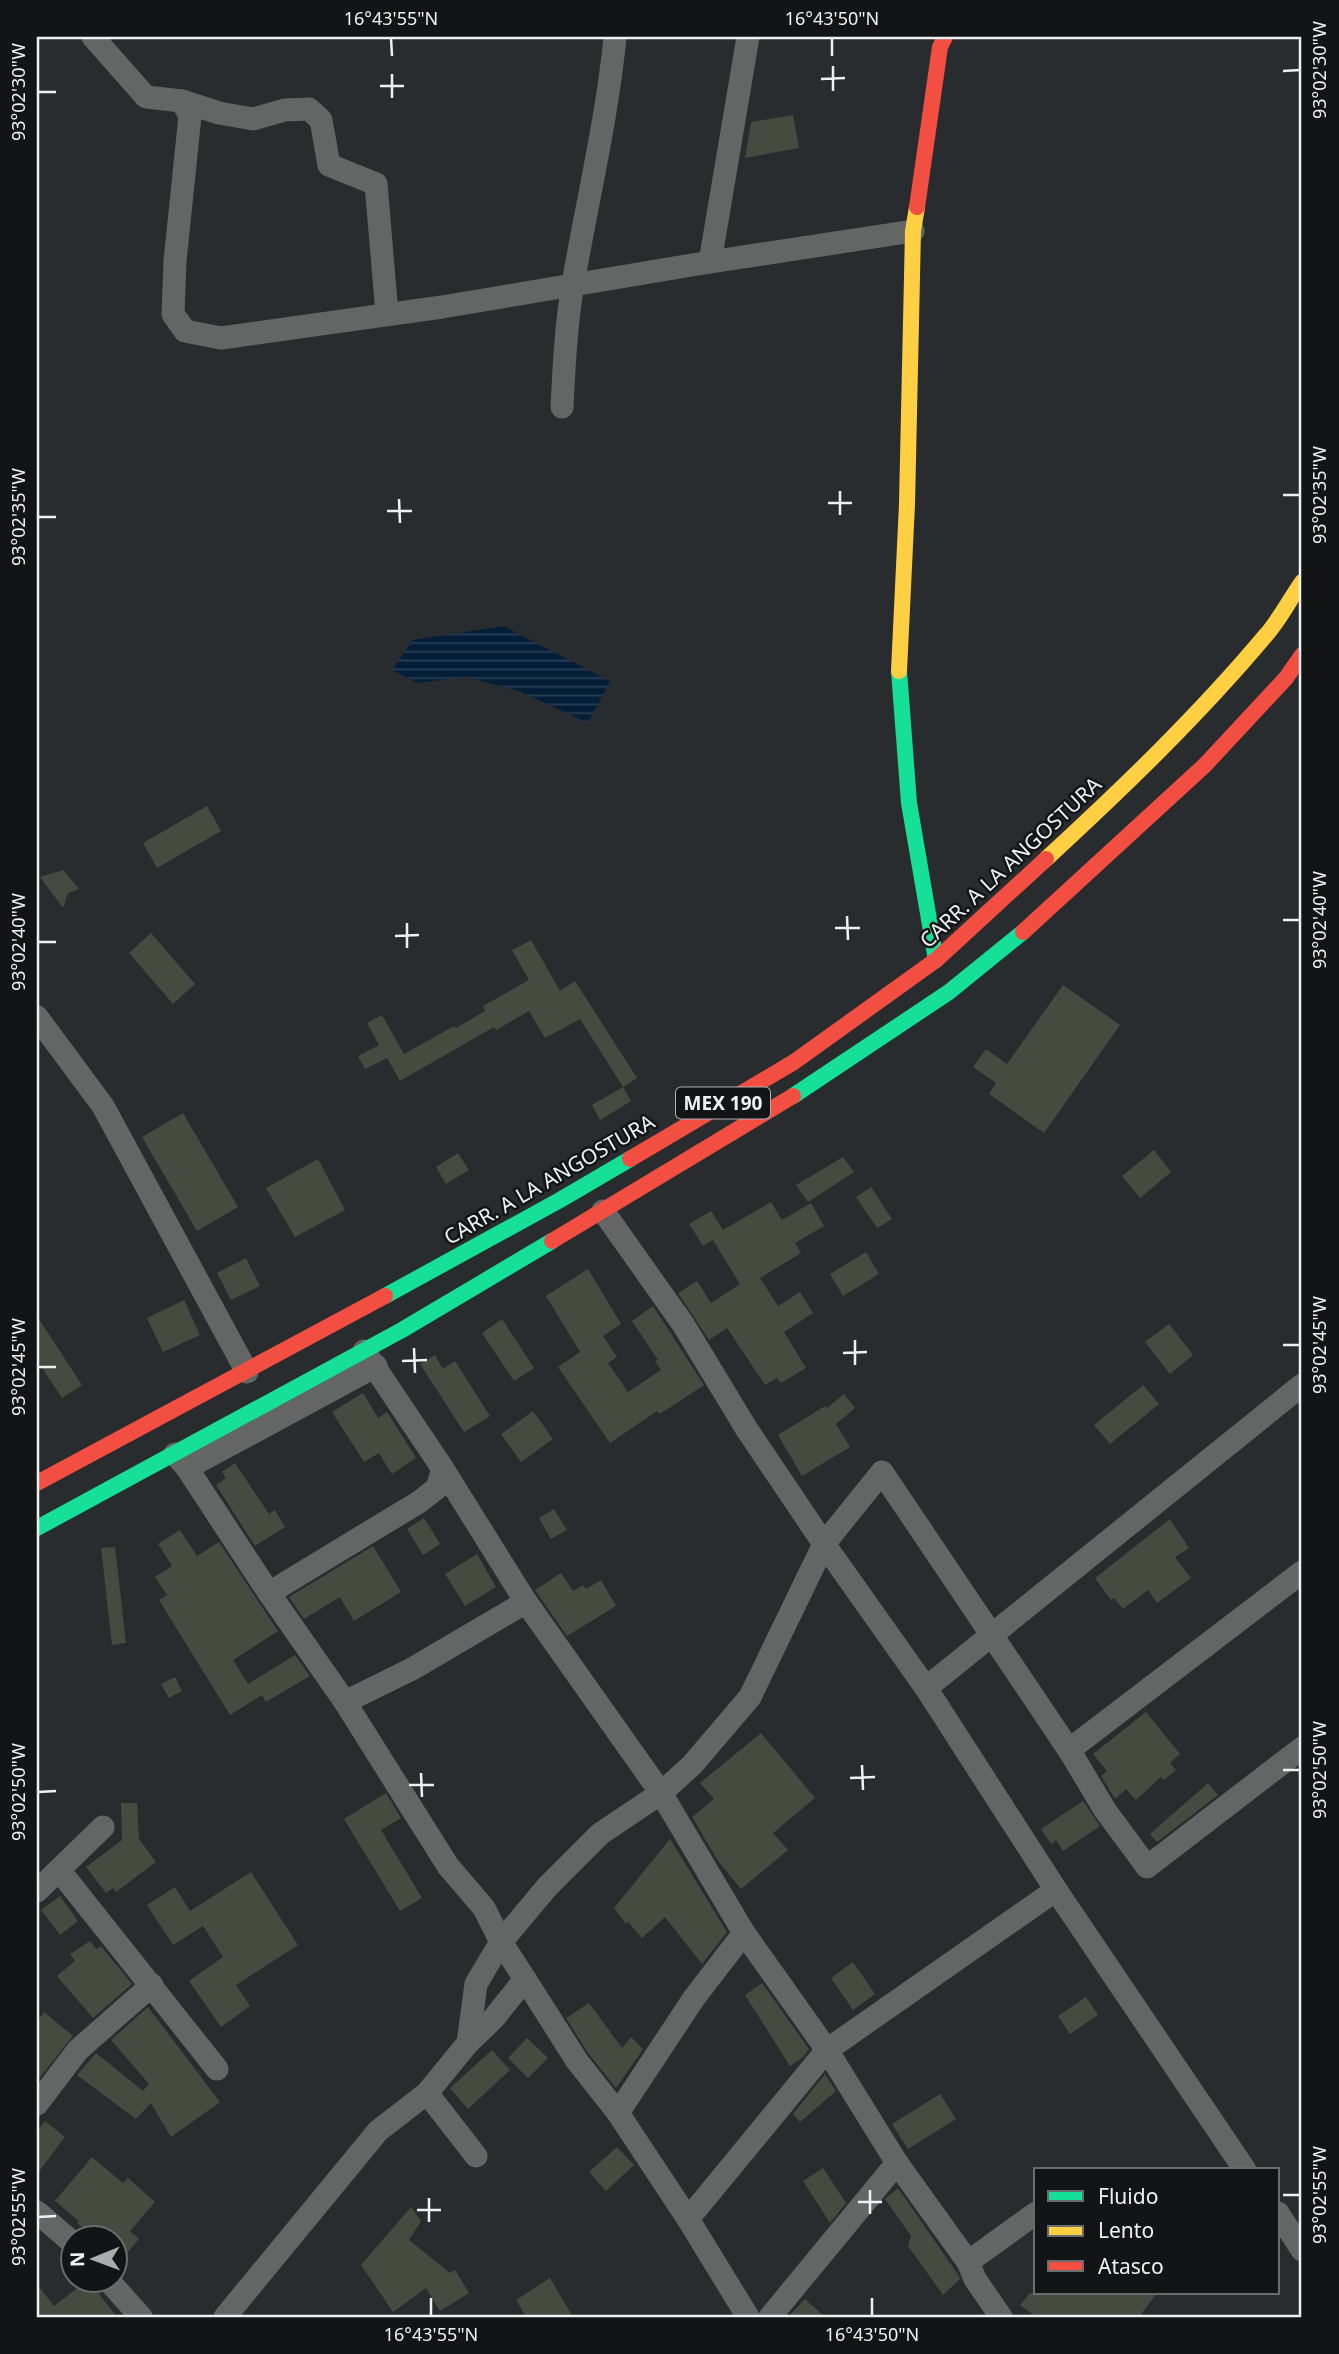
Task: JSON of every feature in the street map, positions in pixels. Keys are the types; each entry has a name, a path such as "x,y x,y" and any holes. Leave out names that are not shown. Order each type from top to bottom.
{"main road":[{"path":"936,960 909,803 899,676 914,302 913,231 940,47 945,37"},
{"name":"CARR. A LA ANGOSTURA","path":"37,1483 247,1372 560,1200 794,1062 936,960 1101,808 1202,708 1268,633 1302,582"},
{"name":"MEX 190","path":"370,1359 603,1211 797,1094 949,992 999,952 1205,765 1286,678 1302,655"},
{"path":"37,1528 181,1461"},
{"path":"37,1533 56,1518"}],"street":[{"path":"93,37 146,97 182,101 219,113 253,119 285,110 309,109 321,120 329,165 376,184 387,314"},
{"path":"562,407 565,345 573,286 610,88 615,37"},
{"path":"710,262 748,37"},
{"path":"182,101 190,116 175,261 173,314 185,331 221,338 442,307 913,231"},
{"path":"37,1017 103,1106 247,1372"},
{"path":"603,1211 683,1324 746,1428 926,1688 1056,1890 1244,2168"},
{"path":"748,2317 688,2219 618,2113 578,2061 501,1942 484,1908 448,1866 345,1702 181,1461 370,1359 526,1602 661,1793 744,1933 827,2050 897,2163 968,2262 975,2279 1002,2317"},
{"path":"926,1688 1302,1385"},
{"path":"269,1593 419,1502 437,1488 443,1469"},
{"path":"468,2043 476,1984 501,1942 547,1886 600,1834 661,1793 692,1765 750,1697 824,1544 882,1472 1069,1750 1105,1810 1147,1867 1302,1748"},
{"path":"1069,1750 1302,1572"},
{"path":"345,1702 412,1669 526,1602"},
{"path":"37,1891 103,1827"},
{"path":"60,1870 217,2068"},
{"path":"688,2219 827,2050 1056,1890"},
{"path":"618,2113 694,1998 744,1933"},
{"path":"225,2317 378,2132 427,2093 525,1979"},
{"path":"37,2104 78,2050 152,1985"},
{"path":"427,2093 476,2156"},
{"path":"770,2317 897,2163"},
{"path":"37,2212 60,2232"},
{"path":"968,2262 1034,2214"},
{"path":"1280,2216 1302,2250"},
{"path":"120,2294 141,2317"}],"water":[{"path":"503,626 610,681 588,723 519,691 466,677 417,683 392,670 413,640"}],"building":[{"path":"793,115 799,148 745,158 751,122"},
{"path":"207,806 221,831 157,868 143,843"},
{"path":"63,870 79,889 68,893 63,908 40,877"},
{"path":"151,933 195,984 173,1004 129,953"},
{"path":"531,940 560,991 575,981 637,1078 623,1087 580,1019 545,1038 529,1011 496,1030 494,1027 400,1081 387,1058 365,1069 358,1056 379,1045 367,1023 382,1015 404,1054 454,1026 456,1028 485,1011 483,1006 529,980 512,950"},
{"path":"1063,985 1120,1025 1044,1133 989,1094 996,1083 973,1067 986,1049 1007,1064"},
{"path":"623,1087 631,1101 600,1120 592,1105"},
{"path":"183,1113 238,1207 197,1231 142,1137"},
{"path":"1154,1150 1171,1172 1140,1198 1122,1176"},
{"path":"458,1153 469,1170 446,1184 436,1167"},
{"path":"843,1157 854,1172 808,1202 796,1185"},
{"path":"318,1159 345,1210 295,1237 266,1188"},
{"path":"871,1187 892,1219 877,1228 856,1197"},
{"path":"771,1202 782,1220 811,1203 824,1226 795,1243 801,1253 760,1278 778,1306 800,1292 813,1313 784,1332 806,1368 781,1383 777,1378 765,1385 727,1328 709,1340 678,1293 697,1281 711,1303 740,1284 713,1240 703,1246 689,1224 711,1211 723,1230"},
{"path":"866,1252 879,1274 843,1296 830,1274"},
{"path":"246,1258 260,1286 231,1300 217,1273"},
{"path":"588,1269 621,1324 603,1336 617,1357 608,1363 628,1392 661,1370 655,1361 658,1360 632,1321 653,1306 704,1385 660,1414 657,1411 610,1443 558,1367 580,1352 546,1296"},
{"path":"184,1300 200,1335 163,1352 147,1318"},
{"path":"37,1316 82,1385 62,1398 37,1360"},
{"path":"502,1319 534,1368 514,1381 482,1333"},
{"path":"1169,1324 1193,1355 1170,1374 1145,1342"},
{"path":"435,1355 443,1369 455,1361 490,1416 464,1432 420,1364"},
{"path":"1143,1385 1159,1404 1110,1444 1094,1425"},
{"path":"363,1393 378,1418 387,1412 416,1458 392,1474 379,1453 364,1462 332,1412"},
{"path":"844,1394 855,1408 836,1424 850,1447 802,1476 778,1435 825,1406 827,1408"},
{"path":"533,1411 553,1439 521,1462 501,1434"},
{"path":"235,1463 269,1514 275,1510 285,1527 255,1546 216,1485 226,1478 222,1472"},
{"path":"554,1509 567,1530 551,1539 539,1518"},
{"path":"424,1518 440,1544 423,1555 407,1529"},
{"path":"1170,1519 1189,1548 1175,1557 1191,1578 1157,1603 1148,1590 1123,1609 1114,1598 1111,1600 1095,1578"},
{"path":"180,1530 197,1556 219,1542 278,1631 233,1660 248,1684 295,1655 310,1676 266,1702 262,1695 230,1715 159,1600 167,1595 155,1577 172,1566 158,1544"},
{"path":"373,1546 401,1592 354,1621 340,1597 304,1619 289,1597"},
{"path":"115,1547 126,1643 112,1645 101,1548"},
{"path":"477,1554 496,1587 465,1606 445,1574"},
{"path":"561,1573 573,1591 583,1585 586,1589 601,1580 616,1606 567,1636 535,1590"},
{"path":"175,1677 182,1691 169,1698 161,1684"},
{"path":"1146,1712 1180,1754 1170,1763 1176,1770 1164,1780 1161,1777 1136,1800 1126,1789 1115,1799 1101,1776 1107,1771 1093,1754"},
{"path":"761,1733 815,1798 773,1833 788,1850 741,1889 718,1861 692,1817 714,1799 700,1783"},
{"path":"1208,1783 1218,1795 1157,1842 1150,1834"},
{"path":"386,1793 401,1818 381,1830 422,1898 400,1911 344,1819"},
{"path":"1083,1801 1100,1826 1063,1851 1056,1840 1051,1844 1041,1829"},
{"path":"121,1803 137,1803 139,1839 156,1862 116,1892 113,1888 106,1893 86,1867 122,1840"},
{"path":"670,1839 727,1932 702,1964 665,1917 642,1938 628,1922 626,1924 614,1908"},
{"path":"251,1872 298,1945 236,1985 250,2006 221,2027 189,1981 223,1957 203,1926 173,1945 147,1905 175,1887 190,1911"},
{"path":"60,1896 78,1921 60,1935 41,1910"},
{"path":"90,1941 96,1949 101,1946 132,1984 93,2018 57,1976 75,1961 70,1954"},
{"path":"853,1962 875,1994 853,2010 831,1978"},
{"path":"762,1983 809,2049 790,2066 745,1995"},
{"path":"1086,1997 1098,2015 1070,2034 1058,2016"},
{"path":"589,2003 622,2048 631,2037 643,2049 616,2088 588,2053 566,2018"},
{"path":"148,2007 220,2102 171,2137 151,2103 136,2119 77,2075 96,2053 143,2091 149,2084 111,2040"},
{"path":"44,2012 73,2036 37,2081 37,2022"},
{"path":"527,2038 548,2058 528,2078 508,2058"},
{"path":"492,2050 510,2070 468,2109 450,2088"},
{"path":"825,2074 836,2091 800,2122 793,2114"},
{"path":"940,2094 956,2119 908,2149 892,2124"},
{"path":"45,2121 65,2137 37,2174 37,2132"},
{"path":"617,2147 634,2165 606,2191 589,2172"},
{"path":"92,2157 123,2183 128,2178 155,2202 130,2231 130,2224 78,2224 79,2221 55,2201"},
{"path":"823,2168 846,2203 830,2223 803,2181"},
{"path":"898,2188 959,2276 960,2279 943,2295 908,2246 911,2236 885,2199"},
{"path":"411,2207 421,2221 409,2240 450,2273 455,2270 469,2293 440,2311 426,2288 393,2312 361,2265"},
{"path":"130,2231 139,2239 130,2250"},
{"path":"550,2278 573,2317 526,2317 516,2300"},
{"path":"37,2284 54,2306 70,2294 99,2294 117,2317 37,2317"},
{"path":"1030,2293 1156,2294 1139,2317 1036,2317 1020,2305"},
{"path":"805,2299 825,2317 788,2317"}],"traffic: fast":[{"path":"899,671 909,803 936,960"},
{"path":"793,1096 949,992 1023,932"},
{"path":"385,1296 630,1159"},
{"path":"37,1528 402,1330 552,1241"}],"traffic: slow":[{"path":"899,671 907,504 913,231 917,207"},
{"path":"1046,859 1132,778 1214,694 1271,629 1302,582"}],"traffic: jam":[{"path":"917,207 940,47 945,37"},
{"path":"1023,932 1205,765 1286,678 1302,655"},
{"path":"630,1159 794,1062 936,960 1046,859"},
{"path":"552,1241 793,1096"},
{"path":"37,1483 385,1296"}]}
